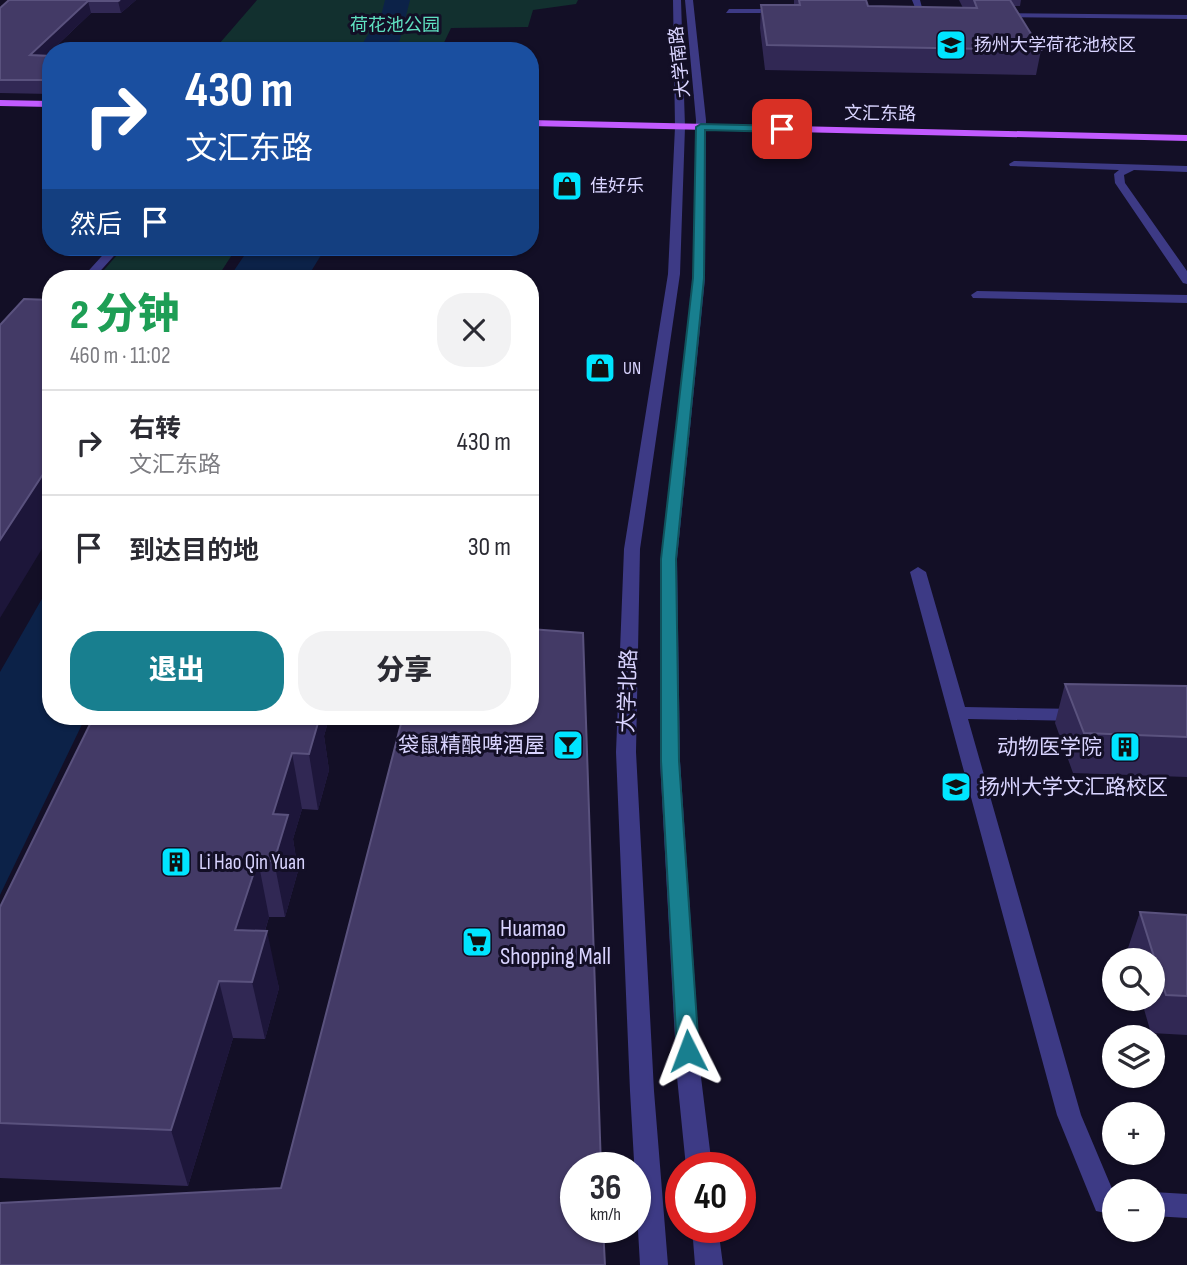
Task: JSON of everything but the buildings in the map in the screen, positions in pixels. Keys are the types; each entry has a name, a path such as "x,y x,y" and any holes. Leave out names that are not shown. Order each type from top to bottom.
{"main road":[{"path":"0,103 42,104"},
{"path":"0,110 42,111"},
{"name":"文汇东路","path":"539,116 701,124 1187,138"},
{"name":"文汇东路","path":"539,122 680,123"},
{"name":"文汇东路","path":"701,124 1187,130"}],"street":[{"name":"大学南路","path":"677,0 680,123"},
{"name":"大学南路","path":"690,0 701,124"},
{"path":"916,0 921,13"},
{"path":"729,11 797,12"},
{"path":"907,13 934,14"},
{"path":"987,14 1187,17"},
{"name":"大学北路","path":"654,1265 642,1091 626,752 632,549 674,274 680,123"},
{"name":"大学北路","path":"698,1152 690,1077 670,761 669,559 699,278 701,124"},
{"path":"1014,163 1187,169"},
{"path":"1132,167 1119,174 1120,183 1187,280"},
{"path":"95,270 108,256"},
{"path":"977,295 1187,299"},
{"path":"918,572 1069,1115 1102,1195"},
{"path":"958,713 1093,715"},
{"path":"1165,1205 1187,1206"},
{"path":"707,1243 709,1265"}],"green space":[{"name":"荷花池公园","path":"257,0 578,0 576,4 533,10 528,27 451,28 444,42 221,42"},
{"path":"116,256 231,256 222,270 104,270"}],"water":[{"path":"385,0 410,0 399,42 364,42 382,12"},
{"path":"244,256 320,256 312,270 234,270"},
{"path":"42,599 42,725 82,725 0,895 0,672"}],"place":[{"name":"扬州大学荷花池校区","path":"951,45"},
{"name":"佳好乐","path":"567,186"},
{"name":"UN","path":"600,368"},
{"name":"袋鼠精酿啤酒屋","path":"568,745"},
{"name":"动物医学院","path":"1125,747"},
{"name":"扬州大学文汇路校区","path":"956,787"},
{"name":"Li Hao Qin Yuan","path":"176,862"},
{"name":"Huamao Shopping Mall","path":"477,942"}],"route":[{"path":"688,1051 670,761 669,559 699,278 701,127 782,129"}]}
